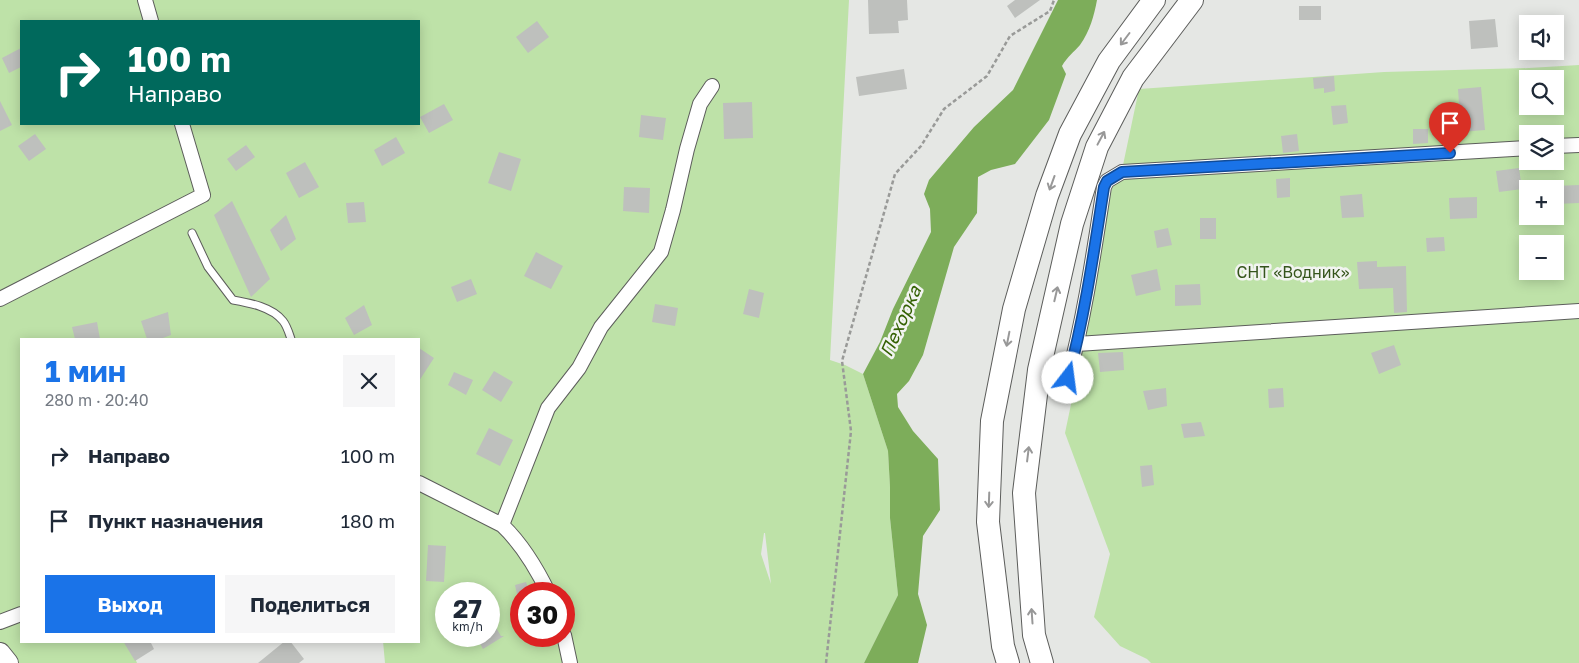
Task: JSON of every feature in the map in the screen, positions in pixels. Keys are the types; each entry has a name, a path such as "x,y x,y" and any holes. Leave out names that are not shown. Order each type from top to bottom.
{"main road":[{"path":"1008,663 1003,646 988,522 992,421 1014,309 1047,196 1070,134 1109,61 1154,0"},
{"path":"1042,663 1034,635 1024,493 1039,370 1067,244 1097,147 1133,78 1192,0"},
{"path":"0,653 8,663"}],"street":[{"path":"145,0 151,20"},
{"path":"502,525 548,408 578,368 601,327 661,252 700,104 712,86"},
{"path":"0,299 203,195 182,125"},
{"path":"1564,146 1579,145"},
{"path":"1068,378 1077,344 1090,277 1104,187 1107,181 1122,172 1519,149"},
{"path":"1077,344 1579,311"},
{"path":"420,484 502,525 536,566 544,582"},
{"path":"0,622 20,614"},
{"path":"567,647 570,663"}],"lane":[{"path":"192,233 208,267 233,300 254,303 276,314 284,321 291,338"}],"path":[{"path":"826,663 851,432 842,361 894,174 921,146 944,109 987,76 1010,36 1050,11 1054,0"}],"green space":[{"path":"0,0 849,0 830,360 863,374 888,451 890,518 898,595 864,663 385,663 383,643 420,643 420,338 20,338 20,643 129,643 137,663 0,663","holes":["765,533 771,584 761,554"]},
{"name":"СНТ «Водник»","path":"1579,65 1579,663 1151,663 1147,659 1120,646 1094,617 1110,554 1065,433 1112,187 1123,165 1139,89 1384,72"}],"water":[{"name":"Пехорка","path":"1058,0 1097,0 1089,29 1080,45 1062,66 1066,74 1049,120 1015,164 991,170 978,177 977,213 954,247 923,355 909,381 897,394 898,407 913,431 938,459 940,510 923,536 918,594 927,625 918,663 864,663 898,595 890,518 888,451 863,374 880,342 893,309 931,232 930,209 924,194 929,180 974,127 1013,90"}],"building":[{"path":"868,0 907,0 908,20 898,21 899,33 869,34"},
{"path":"1015,0 1040,0 1015,18 1007,6"},
{"path":"1299,6 1321,6 1321,20 1299,20"},
{"path":"1495,19 1498,47 1471,49 1469,21"},
{"path":"537,21 549,37 528,53 516,37"},
{"path":"20,49 20,68 9,73 2,58"},
{"path":"904,69 907,89 859,96 856,77"},
{"path":"1334,76 1335,91 1324,93 1324,88 1314,89 1313,78"},
{"path":"1481,87 1485,130 1461,132 1458,89"},
{"path":"0,101 12,125 0,131"},
{"path":"752,102 753,138 724,139 723,103"},
{"path":"444,104 453,120 429,133 420,117"},
{"path":"1346,105 1348,123 1333,125 1331,106"},
{"path":"641,115 666,118 663,140 639,137"},
{"path":"1413,129 1428,129 1428,143 1413,144"},
{"path":"35,134 46,149 29,161 18,146"},
{"path":"1297,134 1299,151 1283,153 1281,136"},
{"path":"396,137 405,153 382,166 374,150"},
{"path":"246,145 255,157 236,171 227,159"},
{"path":"499,152 521,159 511,191 488,183"},
{"path":"305,162 319,187 299,198 286,173"},
{"path":"1519,168 1521,180 1519,180 1519,189 1499,192 1496,171"},
{"path":"1290,178 1290,197 1277,198 1276,179"},
{"path":"1579,185 1579,203 1564,204 1564,186"},
{"path":"624,187 650,188 649,213 623,211"},
{"path":"1362,194 1364,217 1342,218 1340,196"},
{"path":"1477,197 1477,218 1450,219 1449,198"},
{"path":"232,201 270,279 251,297 214,215"},
{"path":"364,202 366,222 348,223 346,203"},
{"path":"286,215 296,239 281,251 270,230"},
{"path":"1200,218 1216,218 1216,239 1200,239"},
{"path":"1168,228 1172,245 1157,248 1154,231"},
{"path":"1444,237 1445,251 1427,252 1426,238"},
{"path":"536,252 563,266 551,289 524,276"},
{"path":"1377,261 1377,267 1406,266 1407,312 1394,313 1393,288 1359,289 1357,262"},
{"path":"1157,269 1161,290 1136,296 1131,275"},
{"path":"471,279 477,294 457,302 451,287"},
{"path":"1200,284 1201,305 1175,306 1175,285"},
{"path":"749,289 764,293 759,318 743,314"},
{"path":"655,304 678,308 675,326 652,322"},
{"path":"364,305 372,325 354,335 345,318"},
{"path":"168,312 171,335 163,338 147,338 141,321"},
{"path":"97,322 100,338 75,338 72,327"},
{"path":"1394,345 1401,365 1379,374 1371,353"},
{"path":"420,349 434,358 420,379"},
{"path":"1123,352 1124,370 1100,372 1098,353"},
{"path":"494,371 513,382 501,402 482,390"},
{"path":"454,372 473,380 466,395 448,385"},
{"path":"1166,388 1167,406 1148,410 1143,391"},
{"path":"1283,388 1284,407 1269,408 1268,389"},
{"path":"1201,422 1205,436 1184,438 1181,424"},
{"path":"489,428 513,440 500,466 476,454"},
{"path":"1152,465 1154,485 1142,487 1140,466"},
{"path":"428,545 446,546 444,582 426,581"},
{"path":"124,643 151,643 154,649 135,661"},
{"path":"283,643 292,643 304,659 299,663 258,663"}],"route":[{"path":"1068,378 1077,344 1090,277 1104,187 1107,181 1122,172 1450,153"}]}
